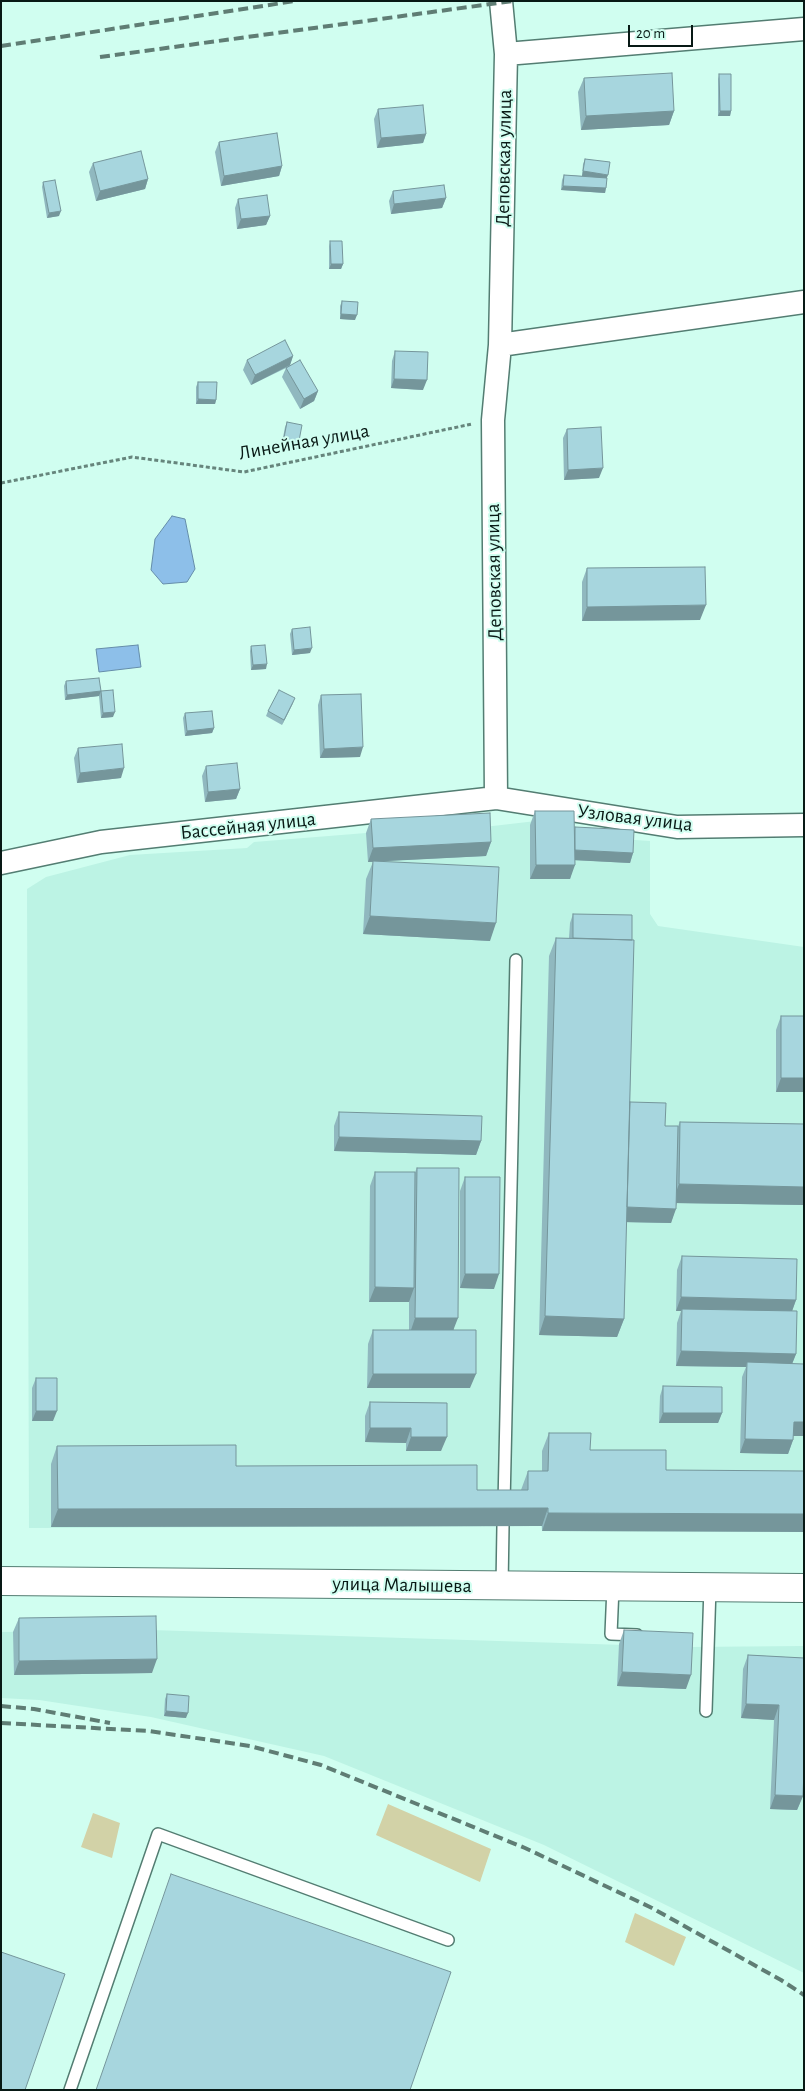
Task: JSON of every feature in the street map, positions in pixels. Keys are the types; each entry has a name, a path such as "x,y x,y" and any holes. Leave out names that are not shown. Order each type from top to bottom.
{"street":[{"name":"Деповская улица","path":"496,798 493,420 500,346 506,54 501,1"},
{"path":"506,54 804,29"},
{"path":"500,346 804,302"},
{"name":"Узловая улица","path":"496,798 677,827 804,825"},
{"name":"Бассейная улица","path":"1,863 101,842 496,798"},
{"name":"улица Малышева","path":"1,1581 804,1588"}],"lane":[{"path":"504,1508 516,960"},
{"path":"502,1586 503,1526"},
{"path":"613,1587 611,1634 649,1636"},
{"path":"706,1711 710,1587"},
{"path":"70,2090 158,1834 448,1940"}],"path":[{"name":"Линейная улица","path":"1,484 132,457 244,472 493,420"}],"shaded area":[{"path":"172,516 185,519 195,569 187,582 163,584 151,570 155,539"},
{"path":"138,645 141,667 99,672 96,649"},
{"path":"562,818 562,835 650,841 650,914 658,926 804,947 804,1532 542,1531 541,1526 29,1528 27,889 46,877 130,855 247,848 254,842 366,833 484,827"},
{"path":"151,1630 688,1647 804,1646 804,1973 544,1845 324,1756 151,1717 39,1700 1,1698 1,1632"}],"green space":[{"path":"388,1804 491,1849 480,1882 376,1835"},
{"path":"93,1813 120,1823 112,1858 81,1847"},
{"path":"635,1913 686,1937 674,1966 625,1942"}],"building":[{"path":"672,73 674,111 586,116 584,78"},
{"path":"719,74 731,74 731,111 720,111"},
{"path":"423,105 426,134 381,138 378,109"},
{"path":"277,133 282,166 224,176 219,142"},
{"path":"141,151 148,179 100,191 93,163"},
{"path":"585,159 610,162 608,175 583,171"},
{"path":"564,175 607,178 606,188 563,186"},
{"path":"55,180 61,211 49,213 43,182"},
{"path":"444,185 446,198 394,204 393,191"},
{"path":"267,195 270,216 241,219 238,199"},
{"path":"330,241 342,241 343,264 331,264"},
{"path":"342,301 358,302 357,315 341,314"},
{"path":"285,340 293,356 255,375 247,360"},
{"path":"395,351 428,352 427,380 394,379"},
{"path":"300,360 318,391 304,399 286,368"},
{"path":"198,382 217,382 216,400 198,399"},
{"path":"287,422 302,425 298,446 283,443"},
{"path":"601,427 603,468 568,470 567,429"},
{"path":"705,567 706,605 587,607 587,568"},
{"path":"310,627 312,648 294,650 292,629"},
{"path":"265,645 267,664 253,665 251,646"},
{"path":"99,678 101,691 67,695 66,681"},
{"path":"113,690 115,712 103,713 101,691"},
{"path":"279,690 295,698 284,720 268,711"},
{"path":"361,694 363,747 324,749 321,695"},
{"path":"212,711 214,728 187,731 185,713"},
{"path":"122,744 124,768 80,773 78,748"},
{"path":"237,763 240,789 208,792 206,766"},
{"path":"535,811 574,811 575,865 536,865"},
{"path":"490,813 491,842 373,848 371,819"},
{"path":"575,827 634,830 633,853 575,850"},
{"path":"373,861 499,867 496,923 370,916"},
{"path":"573,914 632,915 632,940 573,938"},
{"path":"556,938 634,940 624,1319 545,1316"},
{"path":"781,1016 804,1016 804,1078 781,1078"},
{"path":"630,1102 666,1103 665,1126 678,1126 676,1209 627,1207"},
{"path":"339,1112 482,1116 481,1141 339,1137"},
{"path":"680,1122 804,1124 804,1187 679,1184"},
{"path":"417,1168 459,1168 458,1318 415,1318"},
{"path":"375,1172 415,1172 414,1288 375,1287"},
{"path":"465,1177 500,1177 499,1274 465,1274"},
{"path":"682,1256 797,1259 796,1300 681,1297"},
{"path":"682,1309 797,1311 796,1354 681,1351"},
{"path":"373,1330 476,1330 476,1374 373,1374"},
{"path":"747,1362 804,1364 804,1422 794,1422 793,1440 745,1439"},
{"path":"36,1378 57,1378 57,1411 36,1411"},
{"path":"663,1386 722,1387 722,1413 663,1413"},
{"path":"370,1402 447,1403 447,1437 411,1437 411,1428 370,1428"},
{"path":"549,1433 591,1433 590,1450 666,1450 666,1470 804,1471 804,1514 548,1513 548,1508 58,1509 57,1446 236,1445 236,1466 477,1465 477,1490 528,1490 528,1471 548,1471"},
{"path":"156,1616 157,1659 19,1661 19,1618"},
{"path":"624,1630 693,1633 691,1675 622,1672"},
{"path":"748,1655 804,1658 803,1796 775,1795 779,1705 746,1704"},
{"path":"167,1694 189,1696 188,1713 166,1711"},
{"path":"171,1874 451,1972 410,2090 96,2090"},
{"path":"1,1952 65,1974 25,2090 1,2090"}],"railway":[{"path":"1,46 295,1"},
{"path":"100,57 513,1"},
{"path":"1,1706 34,1709 110,1723"},
{"path":"1,1723 149,1731 250,1746 321,1765 525,1848 652,1908 781,1980 804,1995"}]}
